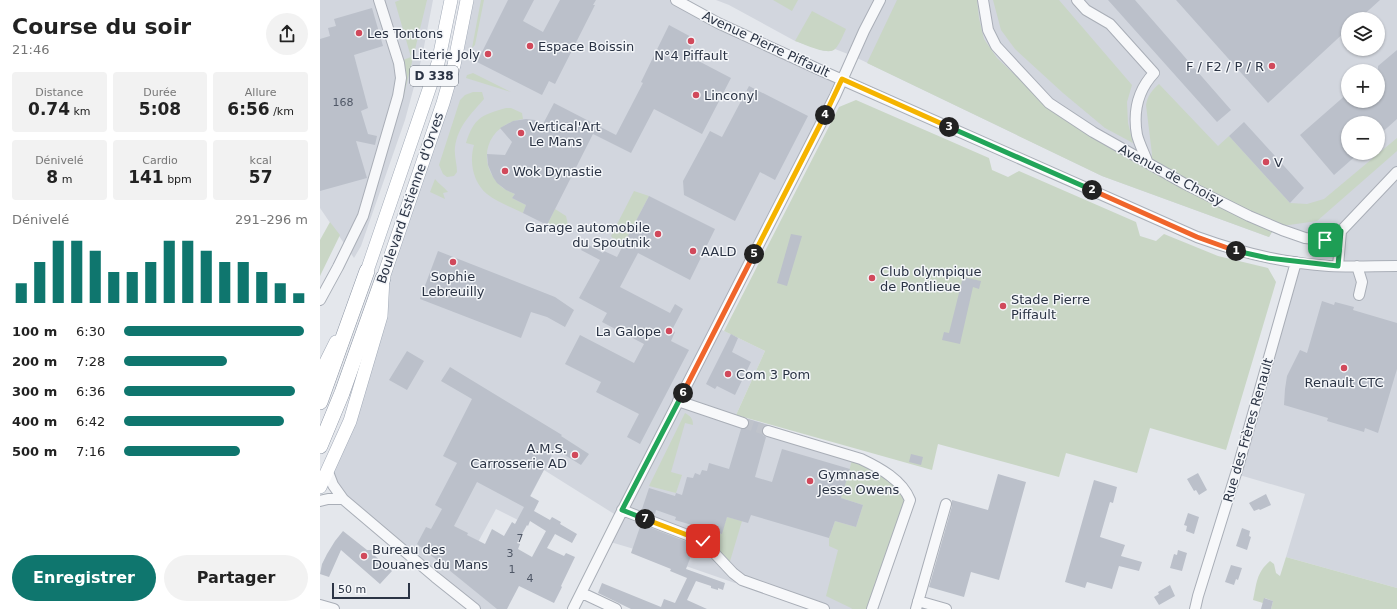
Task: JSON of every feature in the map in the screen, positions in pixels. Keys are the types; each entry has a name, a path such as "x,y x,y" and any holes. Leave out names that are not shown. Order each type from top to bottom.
{"highway":[{"name":"Boulevard Estienne d'Orves","path":"324,378 367,272"},
{"name":"Boulevard Estienne d'Orves","path":"320,446 342,394 383,278"},
{"name":"D 338","path":"320,402 324,378"}],"main road":[{"name":"Boulevard Estienne d'Orves","path":"367,272 438,62 451,0"},
{"name":"Boulevard Estienne d'Orves","path":"383,278 445,96 454,66 468,0"},
{"path":"320,487 350,421 381,316 383,278"}],"street":[{"path":"320,300 345,254 363,216 398,96 401,78 400,63 380,0"},
{"name":"Avenue Pierre Piffault","path":"676,0 718,24 1197,237 1230,249 1268,258 1338,266 1397,266"},
{"path":"573,609 622,510 831,103 880,0"},
{"name":"Avenue de Choisy","path":"983,0 988,30 996,46 1049,103 1092,132 1192,187 1249,216 1282,230 1305,238 1325,240 1341,231 1397,172"},
{"path":"1077,0 1086,10 1110,24 1154,73 1139,94 1137,103 1137,135 1147,161"},
{"path":"1338,266 1341,231"},
{"name":"Rue des Frères Renault","path":"1194,609 1238,467 1296,262"},
{"path":"1357,266 1362,282 1360,295"},
{"path":"678,401 743,423"},
{"path":"768,431 861,459 876,466 900,484 906,491 910,500 872,609"},
{"path":"328,472 343,499 475,609"},
{"path":"320,501 328,499 343,499"},
{"path":"946,504 917,605 946,609"},
{"path":"622,510 703,541 733,573 742,580 824,609"},
{"path":"582,593 616,609"},
{"path":"320,605 334,609"}],"shaded area":[{"path":"320,0 433,0 422,57 405,120 361,246 354,258 320,208"},
{"path":"467,0 676,0 842,79 716,327 765,351 736,415 770,425 768,431 861,459 872,609 824,609 742,580 735,583 651,554 607,541 619,517 544,470 518,520 496,509 477,544 507,609 475,609 343,499 330,477 383,278 447,90"},
{"path":"716,0 1397,0 1397,588 1286,557 1305,494 1236,474 1296,262 1337,266 1340,232 1325,240 1275,227 1269,237 1102,176 853,56 835,49 831,51 824,51 795,41 729,5"}],"green space":[{"path":"400,0 427,0 404,95 402,97 404,74 403,60 411,57 395,2"},
{"path":"481,0 484,0 475,45 472,48"},
{"path":"773,0 798,0 792,11"},
{"path":"897,0 977,0 979,18 984,39 997,58 1047,105 1149,164 1152,154 1146,105 1154,88 1159,84 1218,146 1229,136 1290,203 1307,204 1324,199 1371,160 1385,160 1385,148 1397,138 1397,151 1317,221 1275,227 1269,237 1102,176 867,63"},
{"path":"993,0 1059,0 1132,85 1127,102 1128,123 1133,143 1105,128 1063,93 1015,49 1001,30"},
{"path":"812,11 846,29 840,42 832,51 810,47 795,41"},
{"path":"473,73 511,92 466,78 467,75"},
{"path":"473,92 482,92 484,99 470,115 459,133 455,147 457,172 454,176 447,177 443,174 439,165 460,100 465,95"},
{"name":"Stade Pierre Piffault","path":"856,100 989,158 992,170 1008,177 1019,171 1136,222 1140,236 1156,241 1164,234 1218,256 1268,268 1276,282 1226,450 1150,428 1137,473 1066,453 1059,477 938,444 932,470 736,415 765,351 724,331 839,107"},
{"path":"511,108 522,113 523,119 502,127 495,134 490,142 487,152 487,162 490,172 499,184 515,194 512,198 526,205 523,213 495,200 482,189 475,178 473,171 472,158 474,145 466,143 472,128 480,119 490,113"},
{"path":"435,179 448,192 443,193 445,199 430,192"},
{"path":"634,191 649,196 623,246 615,241 611,236"},
{"path":"555,209 566,216 568,225 549,233 547,225"},
{"path":"330,222 340,235 320,276 320,240"},
{"path":"685,413 691,418 693,425 685,423 671,472 682,475 676,493 649,486"},
{"path":"853,457 876,466 910,500 872,609 852,609 826,596 838,550 829,546 829,538 835,521 856,527 863,505 841,498"},
{"path":"727,517 742,521 728,568 703,541 707,530 721,534"},
{"path":"1286,557 1397,588 1397,609 1271,609 1273,601 1265,598 1263,603 1253,600 1258,579 1265,565 1270,561 1274,564 1276,573 1280,576"}],"building":[{"name":"Espace Boissin","path":"508,0 534,0 523,21 543,32 560,0 596,0 593,5 595,5 555,84 549,81 542,95 477,62"},
{"path":"1108,0 1135,0 1231,110 1217,122"},
{"name":"F / F2 / P / R","path":"1176,0 1380,0 1367,12 1341,12 1341,35 1268,103"},
{"path":"372,8 383,46 354,55 368,108 361,111 368,134 377,136 375,145 356,141 367,178 320,191 320,39 330,36 328,28 336,26 334,19"},
{"path":"669,25 695,39 687,55 731,78 702,134 654,109 631,153 593,134 547,225 523,213 526,205 512,198 515,194 506,190 497,183 488,165 487,154 505,155 512,142 500,128 513,121 526,119 535,120 543,124 554,103 616,135 643,83 641,82"},
{"path":"1397,50 1397,119 1385,130 1385,116 1341,116 1341,160 1351,160 1334,175 1300,135 1341,99 1341,108 1385,108 1385,64 1380,64"},
{"path":"749,86 808,116 775,180 760,172 735,221 684,195 683,181 710,131 722,137"},
{"name":"V","path":"1244,122 1304,188 1290,203 1229,136"},
{"path":"649,196 715,229 690,280 638,253 620,287 670,313 675,304 683,309 672,330 675,332 671,341 689,350 640,444 627,437 639,414 596,392 601,382 565,364 580,335 634,363 644,344 602,322 607,313 579,298 600,260 581,250 585,243 603,253 604,251 617,257"},
{"path":"791,234 802,236 787,286 777,283"},
{"path":"438,251 555,297 574,310 565,327 547,317 531,312 521,338 420,299"},
{"path":"963,277 981,281 979,289 973,287 960,344 942,340 944,332 949,333"},
{"name":"Renault CTC","path":"1322,301 1334,305 1335,302 1354,307 1353,310 1397,323 1397,369 1378,433 1365,428 1364,432 1327,421 1328,418 1284,405 1287,376 1300,350 1307,353"},
{"path":"731,334 738,338 732,352 751,362 735,395 717,386 715,389 706,384"},
{"path":"407,351 424,361 407,390 389,380"},
{"path":"450,367 562,435 561,436 589,454 581,465 555,449 530,496 539,501 534,511 550,520 552,517 561,522 560,524 577,534 572,543 555,534 547,548 564,556 566,553 575,557 554,603 519,586 507,609 497,609 417,544 426,527 431,529 442,509 435,505 457,463 443,456 472,399 441,381","holes":["477,482 524,507 515,524 512,522 504,536 492,529 485,544 467,535 468,533 454,526","530,521 546,531 532,557 518,549 520,544 517,543"]},
{"path":"748,419 768,425 764,426 762,430 763,435 766,437 755,477 772,482 782,449 850,469 841,498 863,505 856,527 835,521 829,538 751,515 748,523 727,517 722,534 675,520 676,517 656,510 655,514 642,509 649,488 675,496 676,493 682,495 687,477 693,478 695,473 700,475 702,470 707,471 709,463 729,469 741,429 748,428"},
{"path":"911,454 923,457 921,465 909,462"},
{"path":"1198,473 1207,490 1199,495 1196,490 1194,491 1187,479"},
{"path":"998,474 1026,482 999,580 971,572 964,597 929,587 952,506 952,500 988,510"},
{"path":"1094,480 1117,487 1113,503 1110,502 1100,537 1125,545 1121,556 1142,562 1139,571 1119,566 1112,589 1087,582 1085,588 1065,582"},
{"path":"1266,494 1271,505 1254,511 1249,503"},
{"path":"1188,513 1199,517 1194,534 1186,531 1187,526 1184,525"},
{"path":"641,524 695,545 686,569 725,583 723,590 718,588 718,590 696,581 687,600 707,609 631,609 598,593 602,583 661,607 664,599 675,603 687,578 670,571 671,569 631,553"},
{"path":"1242,528 1250,531 1249,536 1251,537 1247,550 1236,546"},
{"name":"Bureau des Douanes du Mans","path":"343,531 367,550 372,550 374,555 392,571 380,584 341,550 329,577 320,574 322,564 327,554"},
{"path":"1178,550 1187,553 1182,571 1170,568 1174,554 1177,555"},
{"path":"1231,565 1242,568 1238,580 1236,579 1234,585 1225,582"},
{"path":"1170,585 1175,596 1159,605 1154,597 1159,594 1158,592"},
{"path":"1264,598 1273,601 1271,609 1261,609"}],"tunnel":[{"path":"743,423 768,431"}],"place":[{"name":"Les Tontons","path":"359,33"},
{"name":"N°4 Piffault","path":"691,41"},
{"name":"Espace Boissin","path":"530,46"},
{"name":"Literie Joly","path":"488,54"},
{"name":"F / F2 / P / R","path":"1272,66"},
{"name":"Linconyl","path":"696,95"},
{"name":"Vertical'Art Le Mans","path":"521,133"},
{"name":"V","path":"1266,162"},
{"name":"Wok Dynastie","path":"505,171"},
{"name":"Garage automobile du Spoutnik","path":"658,234"},
{"name":"AALD","path":"693,251"},
{"name":"Sophie Lebreuilly","path":"453,262"},
{"name":"Club olympique de Pontlieue","path":"872,278"},
{"name":"Stade Pierre Piffault","path":"1003,306"},
{"name":"La Galope","path":"669,331"},
{"name":"Renault CTC","path":"1344,368"},
{"name":"Com 3 Pom","path":"728,374"},
{"name":"A.M.S. Carrosserie AD","path":"575,455"},
{"name":"Gymnase Jesse Owens","path":"810,481"},
{"name":"Bureau des Douanes du Mans","path":"364,556"}],"route":[{"path":"703,541 622,510 835,96 842,79 1197,237 1230,249 1268,258 1338,266 1341,231 1325,240"}]}
